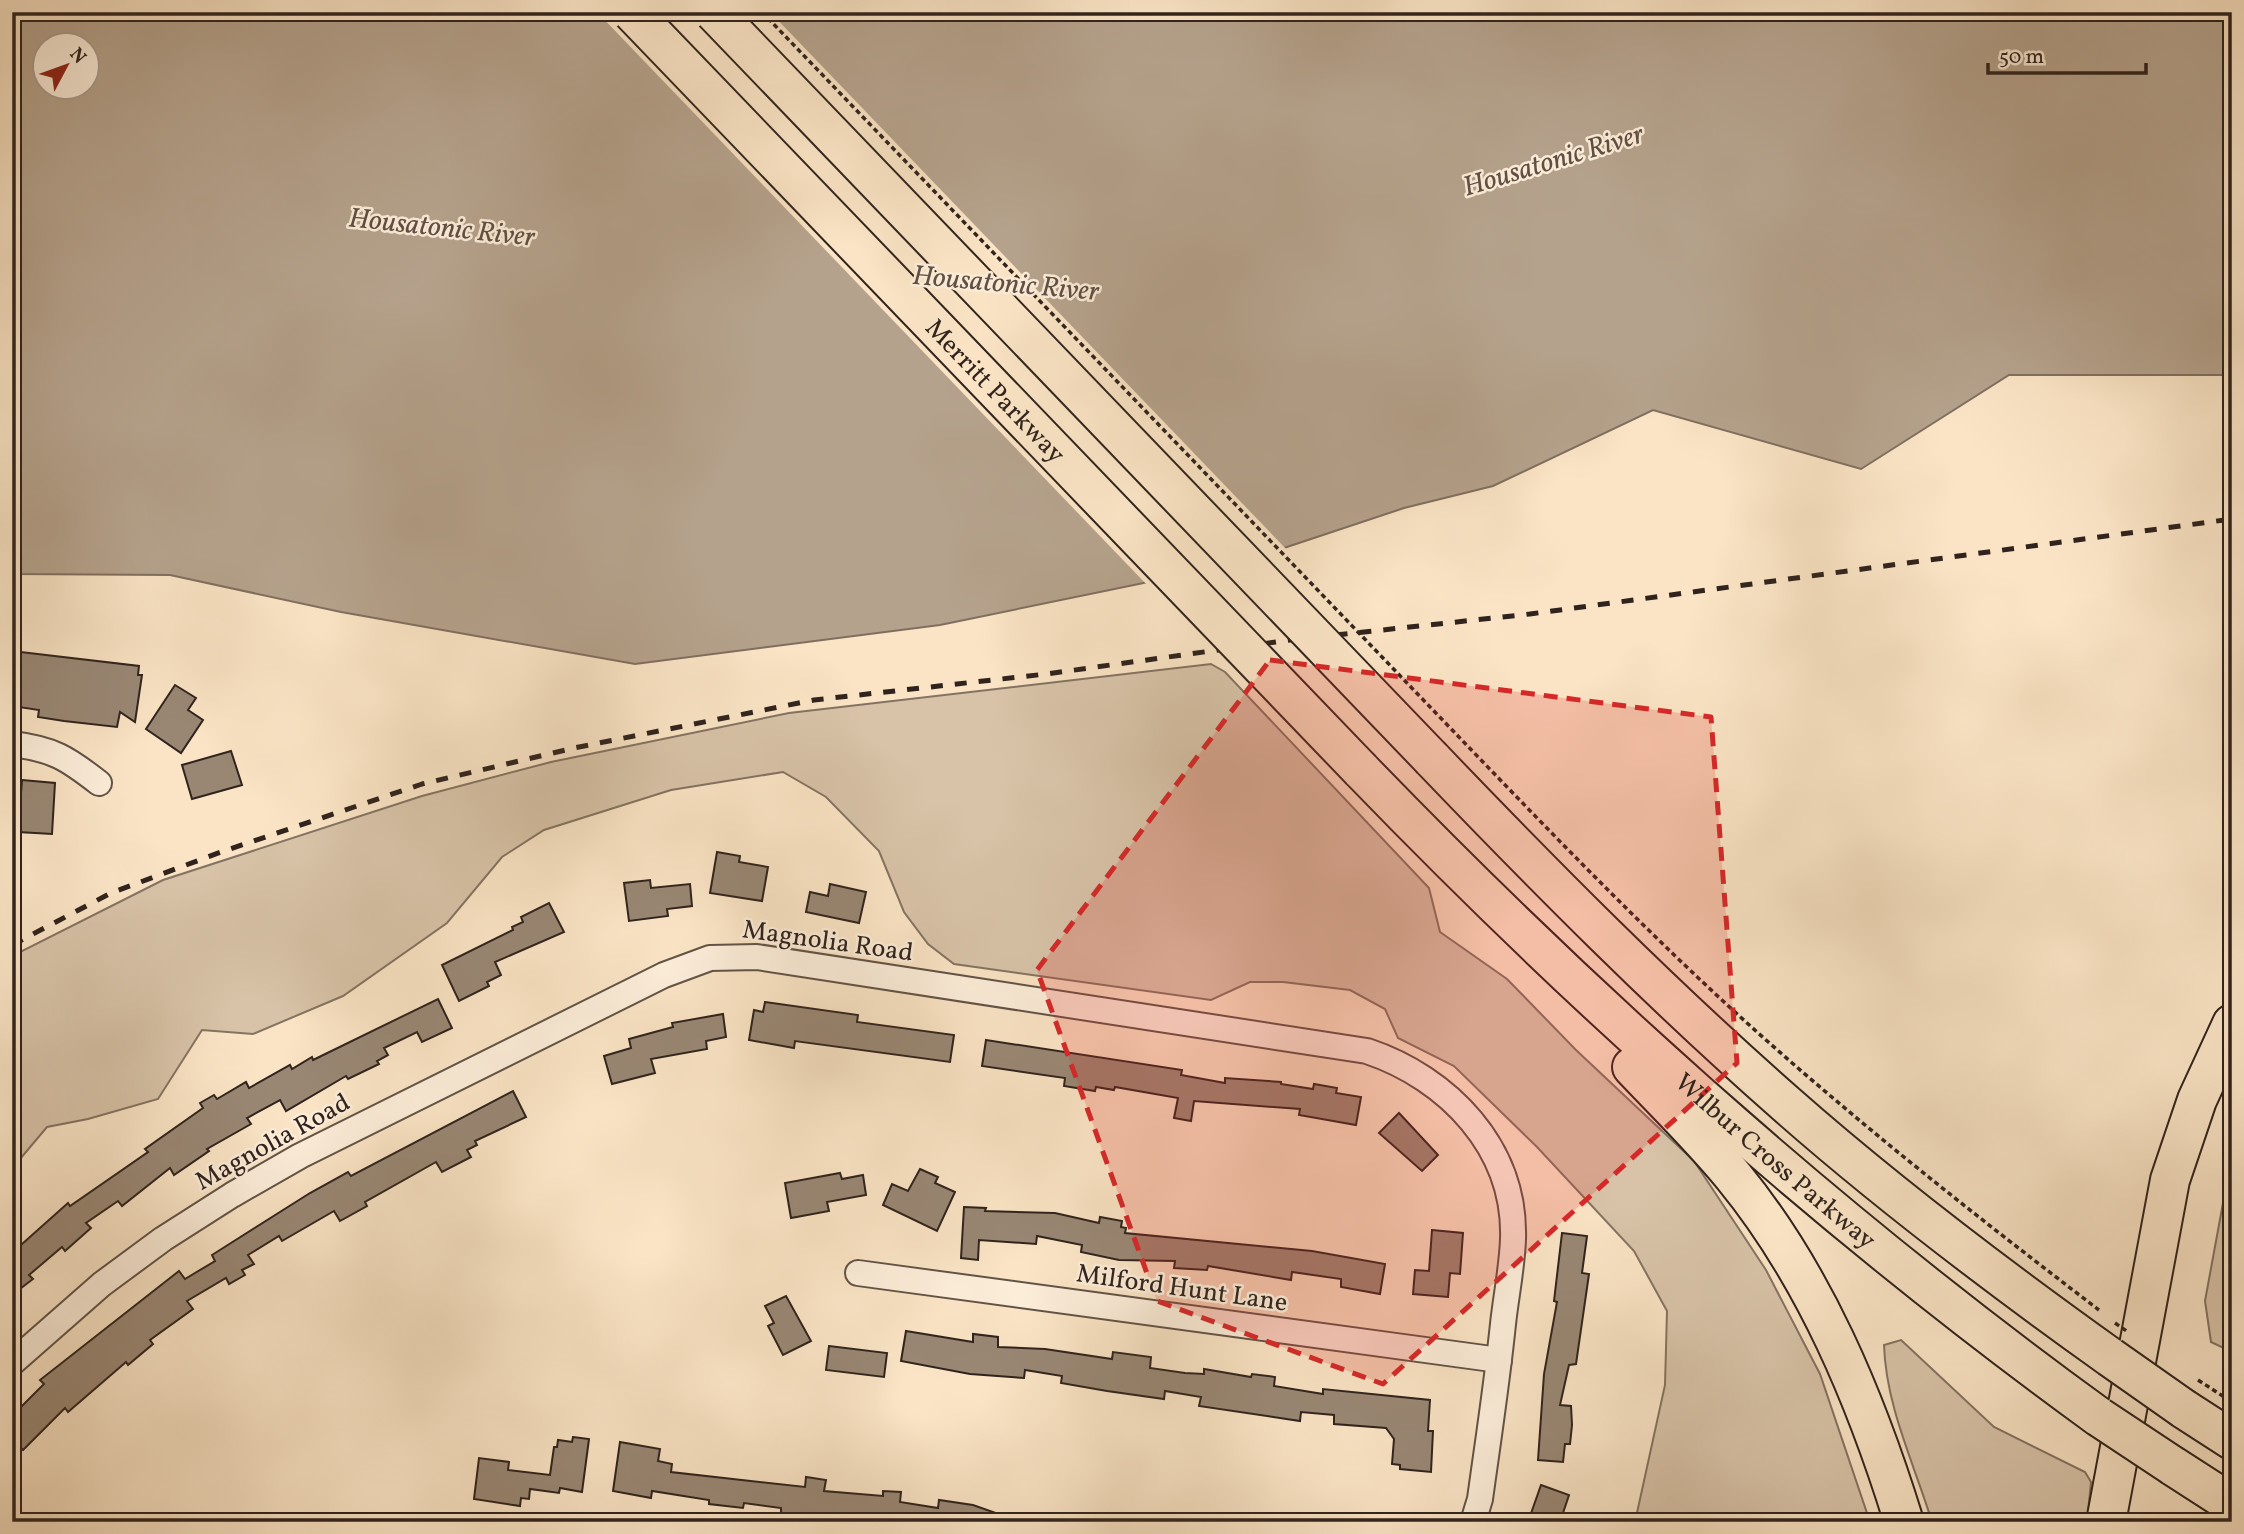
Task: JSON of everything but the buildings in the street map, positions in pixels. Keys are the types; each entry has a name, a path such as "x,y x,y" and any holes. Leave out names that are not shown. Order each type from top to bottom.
{"highway":[{"name":"Merritt Parkway","path":"632,12 1361,770"},
{"path":"714,12 1445,747"},
{"name":"Wilbur Cross Parkway","path":"1445,747 1620,951 1785,1103 1952,1241 2112,1340 2187,1392 2232,1440"},
{"name":"Wilbur Cross Parkway","path":"1361,770 1479,891 1690,1089 1803,1188 1920,1283 2099,1417 2232,1504"},
{"path":"1479,891 1614,1048 1709,1148 1764,1218 1803,1280 1847,1365 1870,1421 1904,1522"},
{"path":"2106,1522 2170,1180 2197,1100 2232,1024"},
{"path":"2127,1522 2183,1225 2204,1145 2232,1076"}],"street":[{"path":"12,744 44,748 64,756 99,783"},
{"name":"Magnolia Road","path":"12,1363 72,1309 163,1240 289,1162 664,975 710,958 734,956 1367,1051 1414,1070 1439,1087 1473,1122 1499,1165 1507,1189 1513,1239 1480,1499 1474,1522"},
{"name":"Milford Hunt Lane","path":"858,1273 1499,1360"}],"path":[{"path":"762,12 1445,747 1638,918 1765,1039 1939,1187 2112,1340"},
{"path":"2187,1392 2232,1402"}],"highlighted area":[{"path":"1270,660 1711,717 1737,1063 1383,1384 1157,1301 1037,970"}],"shaded area":[{"path":"1211,664 1225,672 1429,888 1440,932 1507,979 1576,1050 1694,1161 1766,1270 1820,1374 1870,1522 1635,1522 1665,1385 1667,1311 1634,1251 1537,1147 1454,1066 1398,1038 1385,1009 1350,990 1283,982 1250,982 1211,1000 954,964 928,944 904,912 879,851 826,797 783,772 671,790 544,830 502,857 447,923 343,996 253,1034 202,1030 158,1099 88,1119 47,1127 20,1159 12,1184 12,956 163,880 422,796 551,762 789,713"},
{"path":"2232,1154 2232,1352 2211,1342 2205,1301"},
{"path":"1901,1340 1994,1427 2085,1472 2091,1482 2087,1522 1932,1522 1895,1413 1886,1368 1884,1345"}],"water":[{"name":"Housatonic River","path":"12,12 2232,12 2232,375 2009,375 1861,469 1653,410 1493,486 1404,508 1236,564 940,625 635,664 341,612 170,575 12,574"}],"pier":[{"path":"597,12 770,12 1288,551 1237,568 1148,586"}],"railway":[{"path":"12,945 111,893 221,852 422,784 574,748 814,700 1046,674 1290,640 1530,614 2232,519"}]}
